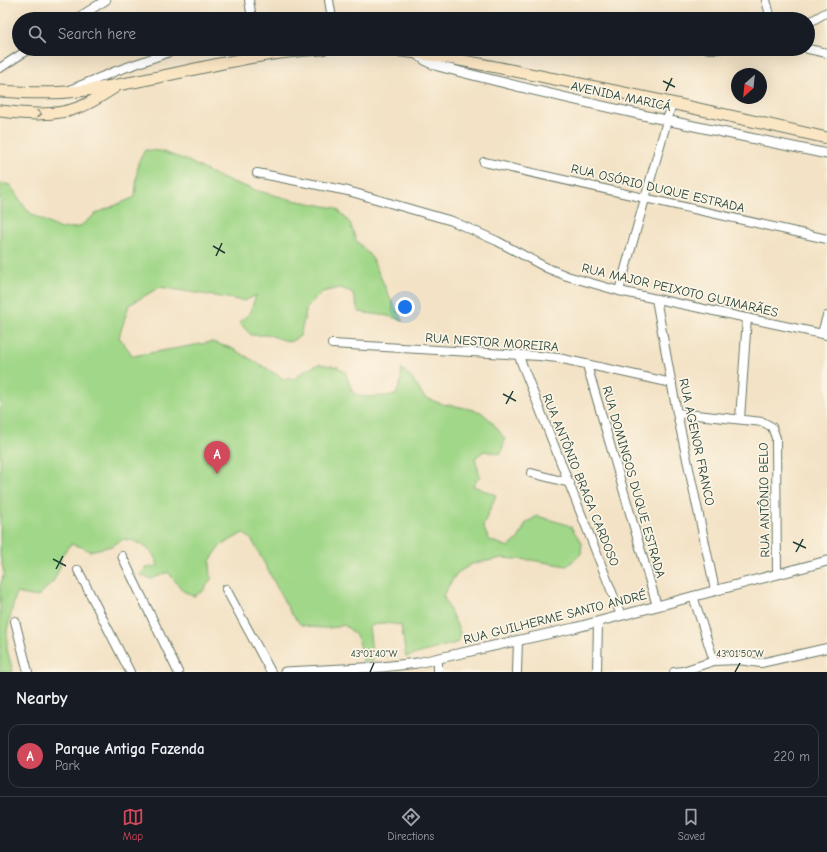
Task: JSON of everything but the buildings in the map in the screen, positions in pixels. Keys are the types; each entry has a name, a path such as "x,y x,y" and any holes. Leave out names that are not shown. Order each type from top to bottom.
{"main road":[{"path":"0,91 66,92 120,84 260,56"},
{"path":"439,56 672,103 827,138"},
{"path":"0,111 22,114 46,114 66,111 94,100 120,84"}],"street":[{"path":"87,12 106,0"},
{"path":"249,0 251,12"},
{"path":"329,0 331,12"},
{"path":"766,0 769,12"},
{"path":"815,19 827,12"},
{"path":"815,50 827,53"},
{"path":"0,68 18,56"},
{"path":"66,92 116,70 157,56"},
{"name":"AVENIDA MARICÁ","path":"419,56 423,60 438,66 526,89 827,154"},
{"path":"619,291 672,103"},
{"name":"RUA OSÓRIO DUQUE ESTRADA","path":"484,162 827,239"},
{"name":"RUA MAJOR PEIXOTO GUIMARÃES","path":"257,173 348,191 452,221 497,241 547,268 567,276 619,291 824,334"},
{"name":"RUA AGENOR FRANCO","path":"656,299 677,413 715,590"},
{"path":"824,334 827,316"},
{"path":"740,419 747,318"},
{"name":"RUA NESTOR MOREIRA","path":"332,344 518,354 558,358 672,383"},
{"name":"RUA ANTÔNIO BRAGA CARDOSO","path":"518,354 621,615"},
{"name":"RUA DOMINGOS DUQUE ESTRADA","path":"587,365 657,606"},
{"name":"RUA ANTÔNIO BELO","path":"677,413 762,422 772,427 776,438 777,574"},
{"path":"531,473 570,483"},
{"path":"122,556 178,672"},
{"name":"RUA GUILHERME SANTO ANDRÉ","path":"285,672 332,671 417,663 438,659 598,622 827,560"},
{"path":"78,570 130,672"},
{"path":"226,589 271,672"},
{"path":"693,596 714,661"},
{"path":"15,621 28,672"},
{"path":"597,672 598,622"},
{"path":"517,672 518,640"},
{"path":"674,672 683,671 714,661 738,660 761,663 827,648"},
{"path":"438,659 438,672"},
{"path":"758,672 761,663"}],"green space":[{"path":"145,150 160,151 186,160 221,178 258,191 293,200 336,208 350,223 356,240 372,258 389,296 403,321 388,316 359,312 352,292 340,288 322,292 307,307 300,336 290,342 269,335 251,335 239,322 250,313 256,295 245,301 160,287 129,305 119,337 133,356 212,342 231,348 283,379 294,379 304,371 319,364 338,367 345,372 353,393 364,397 396,395 401,381 402,368 413,380 424,397 442,404 481,412 492,422 505,439 501,454 484,451 475,458 480,476 473,486 496,495 483,526 489,540 509,547 518,539 526,523 537,516 571,527 582,543 581,554 567,566 531,560 502,558 472,564 457,573 443,595 460,632 459,642 406,657 401,625 384,623 369,626 373,661 363,662 357,637 344,625 333,628 322,628 301,625 290,612 252,540 243,533 220,546 210,561 211,579 203,591 194,596 183,591 168,572 151,579 140,575 146,568 158,566 153,555 140,544 123,539 112,546 89,551 71,544 61,556 60,567 53,582 37,597 16,593 7,631 7,649 13,672 0,672 0,586 4,573 0,556 0,183 10,185 26,209 33,215 60,229 79,227 97,213 135,197 138,163"}],"place":[{"name":"Parque Antiga Fazenda","path":"217,474"}]}
